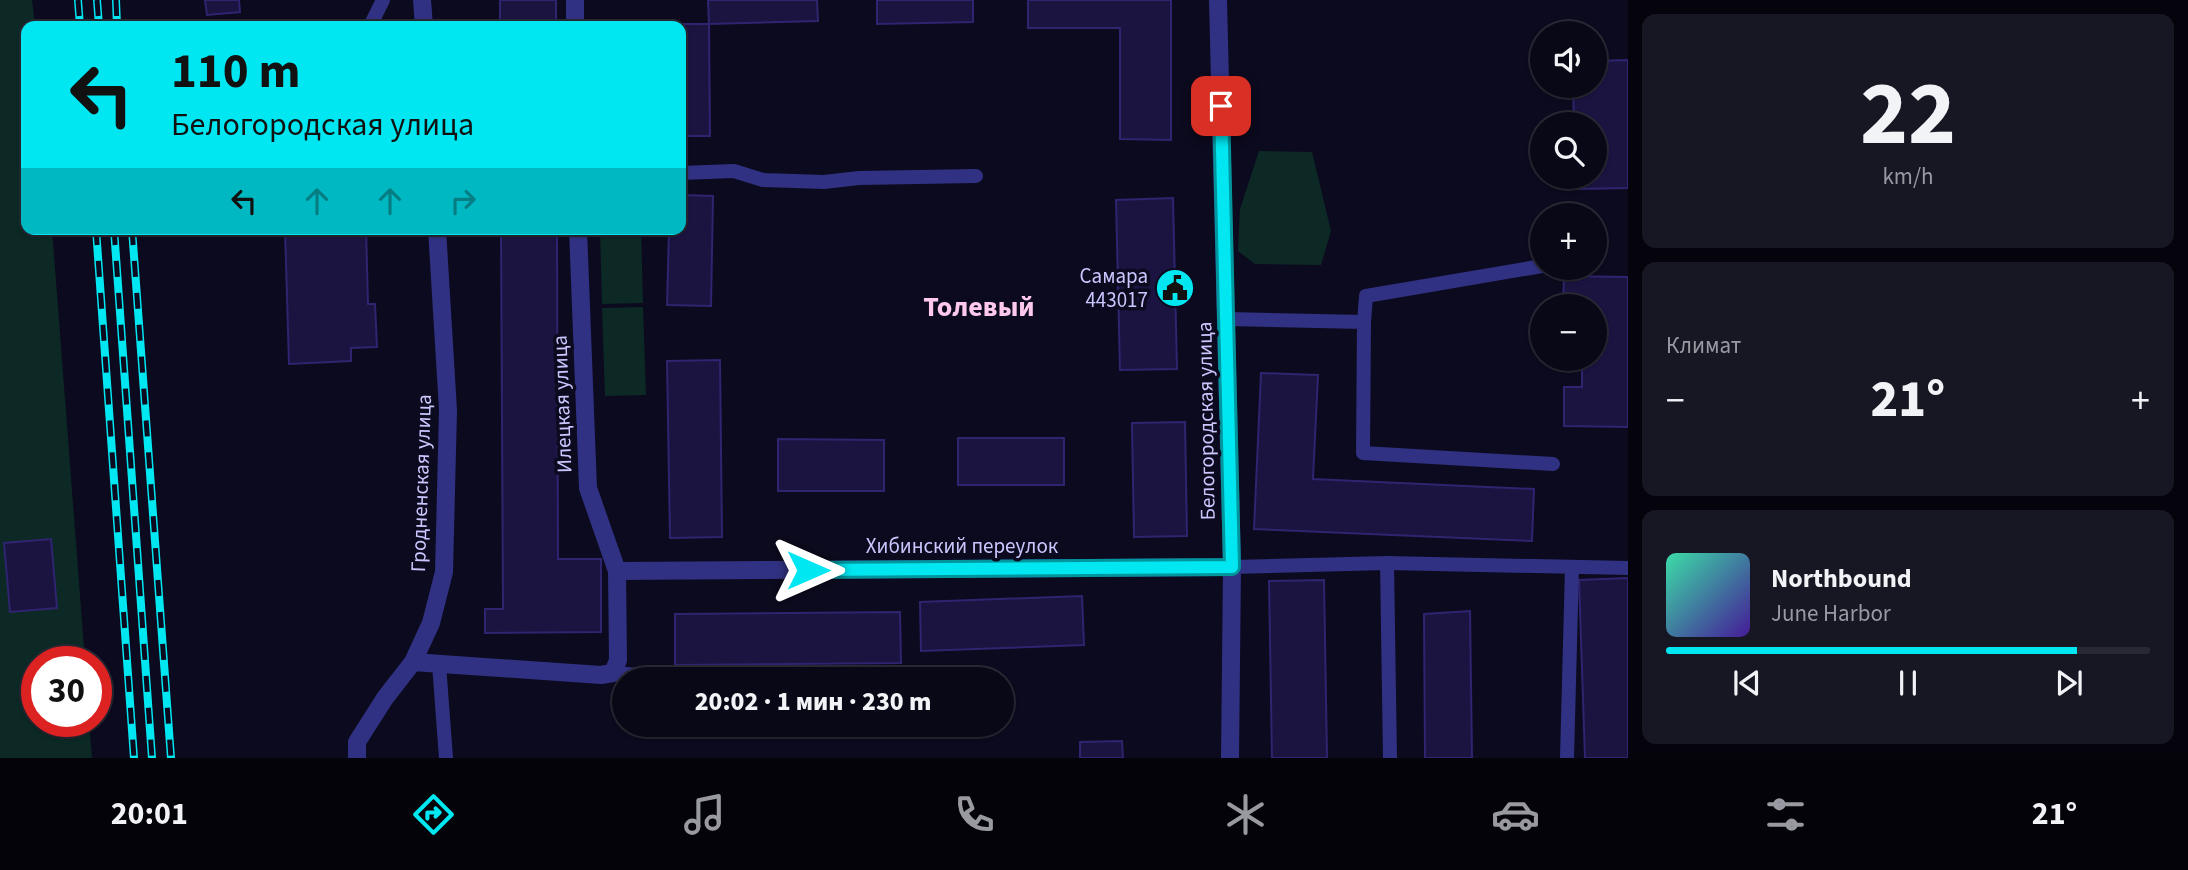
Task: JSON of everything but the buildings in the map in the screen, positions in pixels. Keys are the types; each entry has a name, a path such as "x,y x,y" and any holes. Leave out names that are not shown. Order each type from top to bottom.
{"street":[{"path":"422,0 424,21"},
{"path":"575,0 575,21"},
{"name":"Белогородская улица","path":"1218,0 1232,567 1230,758"},
{"name":"Гродненская улица","path":"357,758 357,742 385,698 413,662 431,623 444,572 448,410 437,235"},
{"name":"Илецкая улица","path":"578,235 588,488 617,572"},
{"name":"Хибинский переулок","path":"617,572 1232,567"},
{"path":"615,667 618,660 617,572"},
{"path":"413,662 601,675 612,673"}],"lane":[{"path":"372,21 383,0"},
{"path":"686,173 734,171 763,180 824,182 859,178 976,176"},
{"path":"1530,268 1366,296 1363,453 1553,464"},
{"path":"1227,319 1364,322"},
{"path":"1387,563 1390,758"},
{"path":"1232,567 1387,563 1628,568"},
{"path":"1567,758 1572,567"},
{"path":"439,664 446,758"}],"green space":[{"path":"0,0 32,0 34,21 21,21 21,235 52,235 84,646 21,646 21,737 90,737 92,758 0,758"},
{"path":"1259,151 1312,152 1331,231 1321,265 1255,264 1238,251 1240,209"},
{"path":"600,235 641,235 643,303 602,304"},
{"path":"643,307 646,395 605,396 602,308"}],"railway":[{"path":"78,0 80,21"},
{"path":"97,0 99,21"},
{"path":"116,0 117,21"},
{"path":"96,235 134,758"},
{"path":"114,235 152,758"},
{"path":"132,235 171,758"}],"place":[{"name":"Самара 443017","path":"1175,288"}],"district":[{"name":"Толевый","path":"979,306"}],"route":[{"path":"808,570 1232,567 1221,106"}]}
